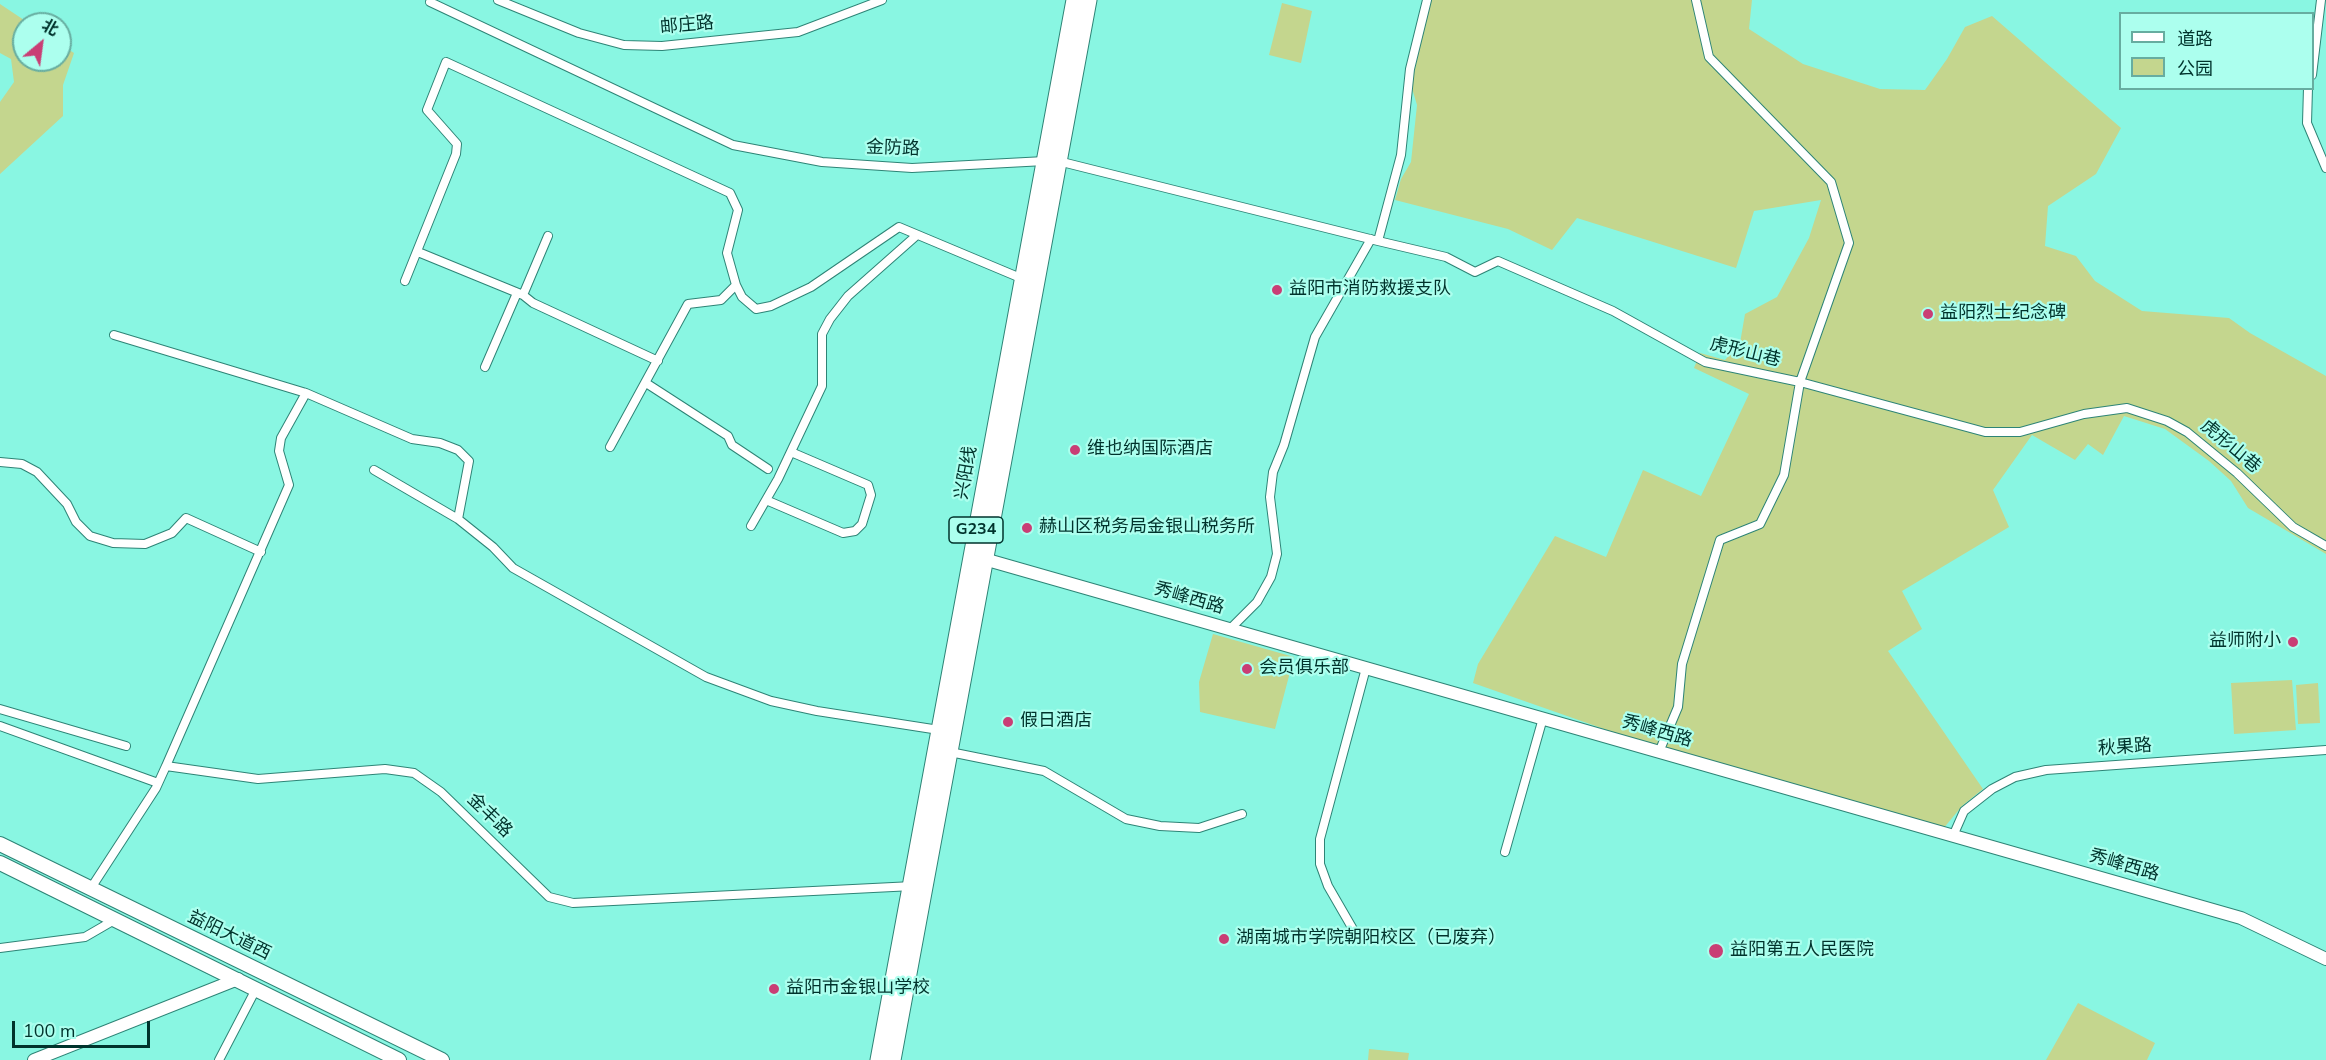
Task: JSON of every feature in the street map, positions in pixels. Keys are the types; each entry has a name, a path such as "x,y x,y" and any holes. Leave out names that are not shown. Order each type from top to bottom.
{"highway":[{"name":"兴阳线","path":"893,1060 939,730 978,558 1052,161 1074,0"},
{"name":"兴阳线","path":"878,1060 950,752 978,558 1023,279 1089,0"}],"main road":[{"name":"益阳大道西","path":"0,844 442,1060"},
{"name":"益阳大道西","path":"0,863 399,1060"}],"street":[{"name":"邮庄路","path":"498,0 591,36 624,45 662,46 798,32 881,0"},
{"path":"1230,629 1257,602 1270,577 1277,554 1270,497 1273,472 1284,445 1315,337 1375,240 1401,155 1410,69 1427,0"},
{"path":"1659,752 1678,707 1682,664 1720,540 1760,524 1784,475 1800,382 1849,243 1831,182 1709,57 1696,0"},
{"path":"2314,66 2321,0"},
{"name":"金防路","path":"430,1 733,145 822,162 912,168 1052,161 1375,240"},
{"path":"405,281 456,154 457,144 427,110 446,62 730,192 738,210 727,254 742,297 756,309 771,306 811,287 899,227 1023,279"},
{"path":"2308,90 2307,123 2326,168"},
{"path":"751,526 791,452 822,386 822,334 848,296 917,235"},
{"path":"485,368 548,236"},
{"name":"虎形山巷","path":"1375,240 1446,257 1475,272 1498,261 1613,311 1705,362 1800,382 1985,432 2020,432 2084,414 2127,408 2167,421 2187,432 2237,473 2293,526 2326,546"},
{"path":"418,252 520,294 533,303 658,361"},
{"path":"610,447 688,304 721,300 736,285"},
{"path":"114,335 306,393 412,439 440,443 458,450 469,461 458,519"},
{"path":"646,383 728,436 732,445 768,469"},
{"path":"91,888 158,783 261,552 289,485 279,451 280,438 306,393"},
{"path":"766,500 843,533 855,531 862,524 871,495 868,485 791,452"},
{"path":"0,462 22,464 38,472 67,504 76,522 90,536 113,543 145,544 172,533 186,518 261,552"},
{"path":"374,470 458,519 493,547 513,568 706,677 771,701 817,711 939,730"},
{"name":"秀峰西路","path":"978,558 2241,918 2326,959"},
{"path":"1354,931 1328,886 1320,864 1320,839 1366,668"},
{"path":"0,709 126,746"},
{"path":"1505,852 1543,718"},
{"path":"0,726 158,783"},
{"name":"秋果路","path":"1953,836 1964,811 1992,789 2015,777 2046,770 2326,750"},
{"path":"950,752 1044,771 1126,819 1160,826 1199,828 1242,814"},
{"name":"金丰路","path":"166,766 258,778 385,770 414,773 441,792 549,897 573,903 918,886"},
{"path":"0,948 86,936 116,920"},
{"path":"34,1060 57,1056 238,979"},
{"path":"219,1060 256,989"}],"green space":[{"path":"1431,0 1752,0 1749,29 1803,64 1880,89 1925,90 1947,59 1965,27 1992,16 2121,128 2096,174 2048,206 2045,246 2076,256 2095,281 2142,311 2229,318 2250,333 2326,376 2326,554 2248,508 2231,481 2209,461 2165,429 2124,416 2103,455 2088,444 2075,460 2032,435 1993,490 2009,527 1902,591 1922,629 1888,651 1983,789 1962,806 1943,829 1664,750 1473,683 1478,664 1555,536 1606,557 1643,470 1701,496 1749,394 1694,368 1700,353 1725,360 1740,343 1745,314 1777,297 1809,238 1821,200 1754,211 1736,268 1577,218 1552,250 1508,229 1395,200 1401,179 1411,162 1417,105 1411,85"},
{"path":"1282,3 1312,11 1301,63 1269,55"},
{"path":"0,4 12,12 12,67 11,59 0,53"},
{"path":"13,72 67,72 63,85 63,116 0,174 0,102 14,82"},
{"name":"会员俱乐部","path":"1213,634 1294,657 1275,729 1200,712 1199,682"},
{"path":"2292,680 2296,730 2234,734 2231,683"},
{"path":"2318,683 2320,723 2298,724 2296,685"},
{"path":"2078,1003 2155,1043 2147,1060 2046,1060"},
{"path":"1369,1049 1409,1053 1408,1060 1368,1060"}],"place":[{"name":"益阳市消防救援支队","path":"1277,290"},
{"name":"益阳烈士纪念碑","path":"1928,314"},
{"name":"维也纳国际酒店","path":"1075,450"},
{"name":"赫山区税务局金银山税务所","path":"1027,528"},
{"name":"益师附小","path":"2293,642"},
{"name":"会员俱乐部","path":"1247,669"},
{"name":"假日酒店","path":"1008,722"},
{"name":"湖南城市学院朝阳校区（已废弃）","path":"1224,939"},
{"name":"益阳第五人民医院","path":"1716,951"},
{"name":"益阳市金银山学校","path":"774,989"}]}
